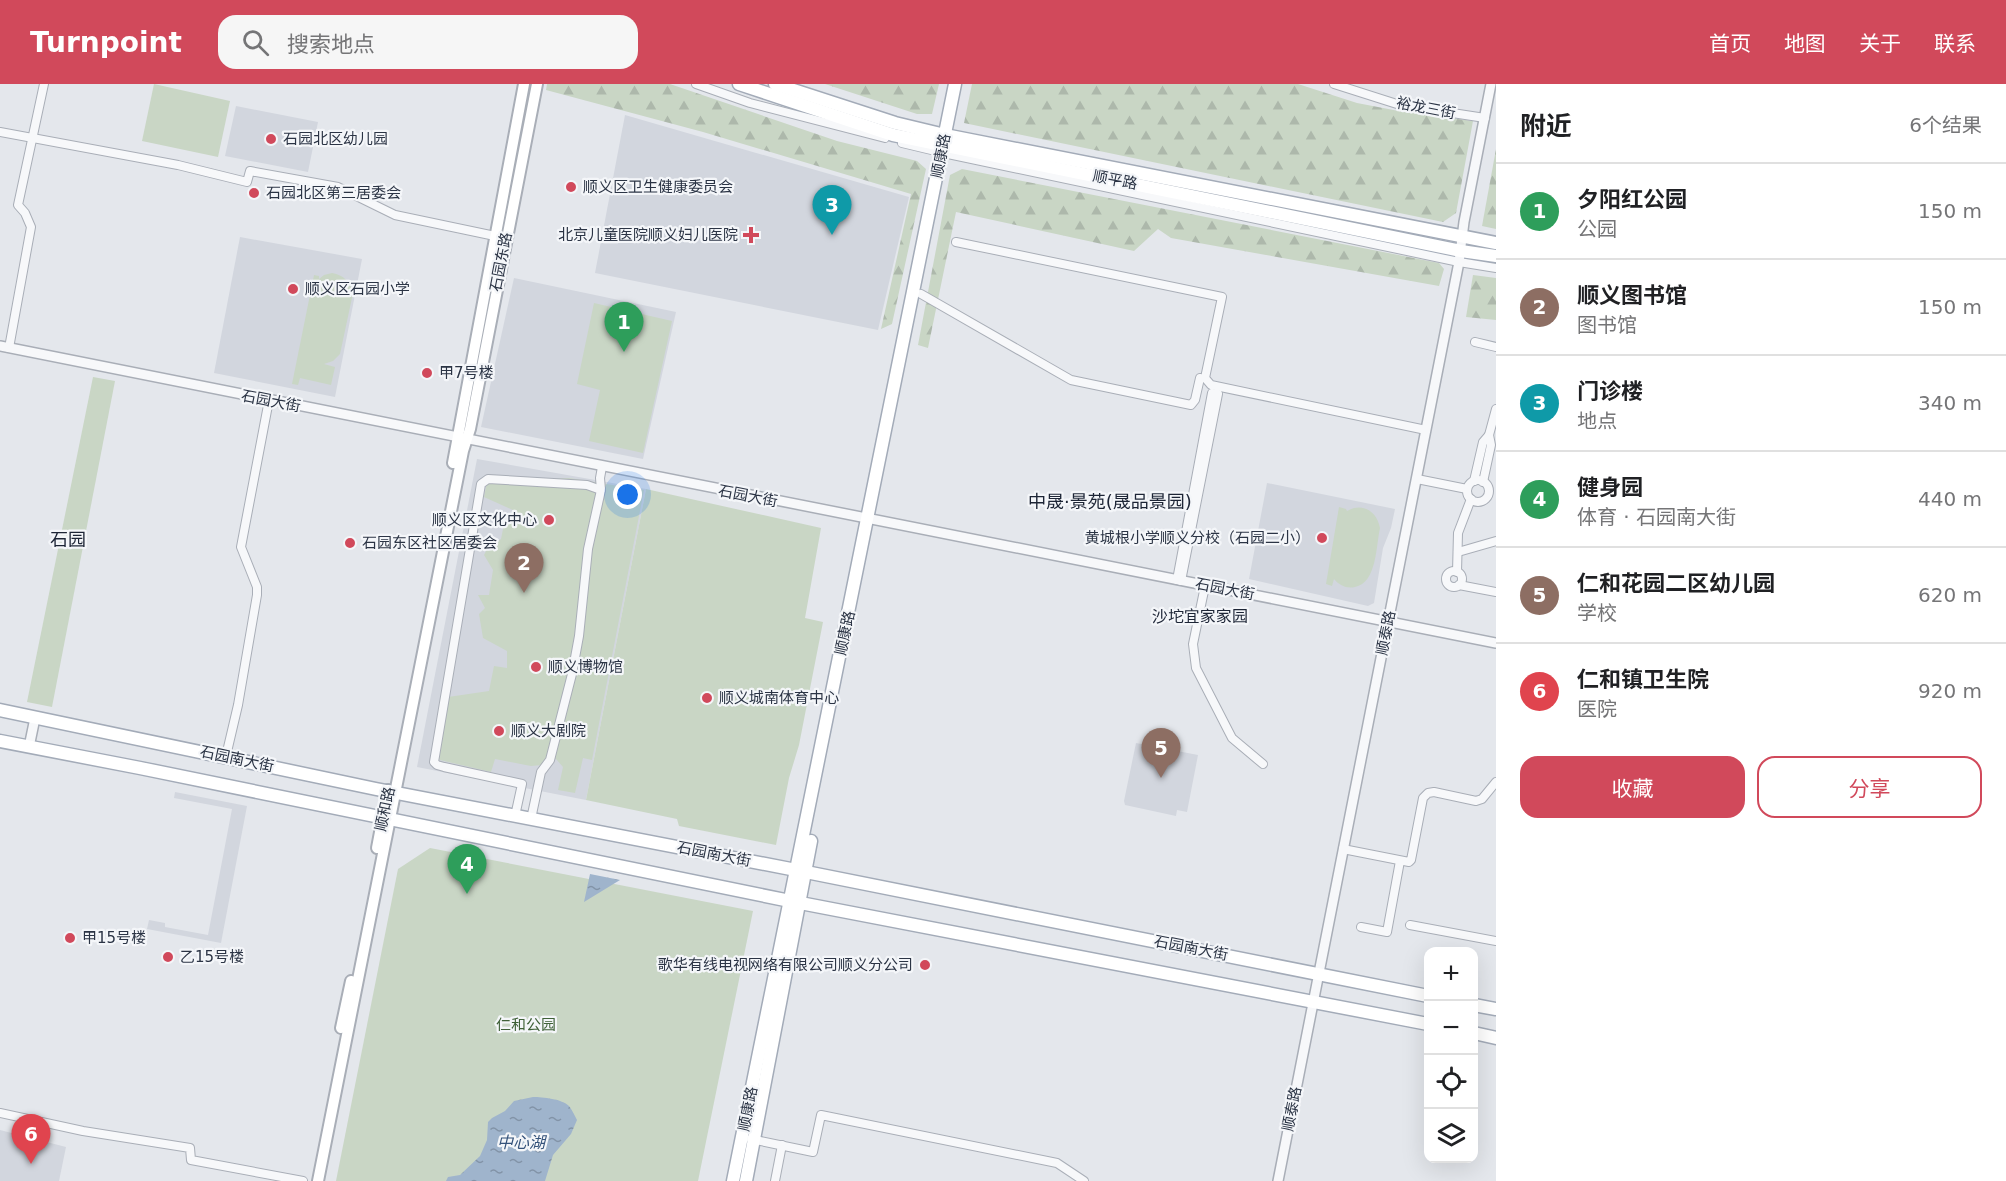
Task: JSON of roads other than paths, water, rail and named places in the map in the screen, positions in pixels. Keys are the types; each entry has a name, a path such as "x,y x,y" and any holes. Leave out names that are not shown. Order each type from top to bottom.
{"main road":[{"name":"石园东路","path":"462,439 495,236 524,84"},
{"name":"石园东路","path":"462,439 537,84"},
{"name":"顺平路","path":"739,84 892,135 1496,243"},
{"name":"顺平路","path":"775,84 895,123 947,145 1460,256 1496,256"},
{"name":"顺康路","path":"872,520 921,294 956,84"},
{"name":"顺康路","path":"733,1181 748,1138 947,145 963,84"},
{"name":"顺和路","path":"318,1181 462,439"},
{"name":"石园南大街","path":"0,710 392,792 1424,995"},
{"name":"石园南大街","path":"0,741 795,901 1424,1023"},
{"name":"顺和路","path":"311,1181 387,818"},
{"path":"1478,1006 1496,1009"},
{"path":"1478,1034 1496,1038"},
{"name":"顺康路","path":"746,1181 748,1138"}],"street":[{"path":"5,347 31,227 18,205 44,84"},
{"path":"696,84 750,103 947,145"},
{"name":"裕龙三街","path":"1334,84 1400,105 1485,118"},
{"name":"顺泰路","path":"1278,1181 1417,478 1491,84"},
{"path":"0,132 178,165 247,182 250,171 338,187 395,215 495,236"},
{"path":"957,242 1222,297 1205,378 1211,386 1426,430"},
{"path":"1460,256 1496,268"},
{"path":"921,294 1071,380 1191,405 1195,400 1200,378"},
{"path":"1475,342 1496,347"},
{"name":"石园大街","path":"5,347 1496,643"},
{"path":"1179,580 1215,393"},
{"path":"226,756 257,595 241,547 268,400"},
{"path":"1467,489 1474,481 1483,442 1489,435 1496,409"},
{"path":"1467,489 1471,499 1476,502 1483,500 1488,494 1491,445 1489,435"},
{"path":"587,485 595,482 601,467"},
{"path":"531,819 540,772 550,760 572,674 579,636 588,549 601,490 601,467"},
{"path":"1417,478 1467,489"},
{"path":"538,787 444,767 434,762 481,484 488,479 587,485 601,490"},
{"path":"1474,481 1489,485"},
{"path":"1459,585 1461,576 1457,572 1458,534 1471,499"},
{"path":"1458,552 1496,541"},
{"path":"1457,572 1449,573 1445,579 1446,583 1452,587 1459,585 1496,592"},
{"path":"1205,586 1193,644 1196,668 1232,738 1263,764"},
{"path":"29,747 34,718"},
{"path":"1343,849 1409,862 1423,798 1428,793 1434,792 1476,801 1482,799 1496,782"},
{"path":"515,816 522,784"},
{"path":"1360,927 1387,932 1401,861"},
{"path":"1410,925 1496,941"},
{"path":"0,1113 83,1131 190,1148 191,1160 303,1181"},
{"path":"748,1138 813,1152 821,1115 1057,1163 1084,1181"},
{"path":"775,1181 782,1145"}],"water":[{"path":"590,874 620,880 584,902"},
{"name":"中心湖","path":"533,1097 552,1099 566,1104 577,1120 571,1134 553,1155 545,1181 446,1181 448,1177 460,1175 480,1156 487,1140 488,1122 492,1118 505,1111 514,1101"}],"place":[{"name":"石园北区幼儿园","path":"271,139"},
{"name":"顺义区卫生健康委员会","path":"571,187"},
{"name":"石园北区第三居委会","path":"254,193"},
{"name":"北京儿童医院顺义妇儿医院","path":"751,235"},
{"name":"门诊楼","path":"832,235"},
{"name":"顺义区石园小学","path":"293,289"},
{"name":"夕阳红公园","path":"624,352"},
{"name":"甲7号楼","path":"427,373"},
{"name":"顺义区文化中心","path":"549,520"},
{"name":"黄城根小学顺义分校（石园二小）","path":"1322,538"},
{"name":"石园东区社区居委会","path":"350,543"},
{"name":"顺义图书馆","path":"524,593"},
{"name":"顺义博物馆","path":"536,667"},
{"name":"顺义城南体育中心","path":"707,698"},
{"name":"顺义大剧院","path":"499,731"},
{"name":"仁和花园二区幼儿园","path":"1161,778"},
{"name":"健身园","path":"467,894"},
{"name":"甲15号楼","path":"70,938"},
{"name":"乙15号楼","path":"168,957"},
{"name":"歌华有线电视网络有限公司顺义分公司","path":"925,965"},
{"name":"仁和镇卫生院","path":"31,1164"}],"district":[{"name":"中晟·景苑(晟品景园)","path":"1110,502"},
{"name":"石园","path":"68,540"},
{"name":"沙坨宜家家园","path":"1200,616"}],"park label":[{"name":"仁和公园","path":"526,1025"}]}
